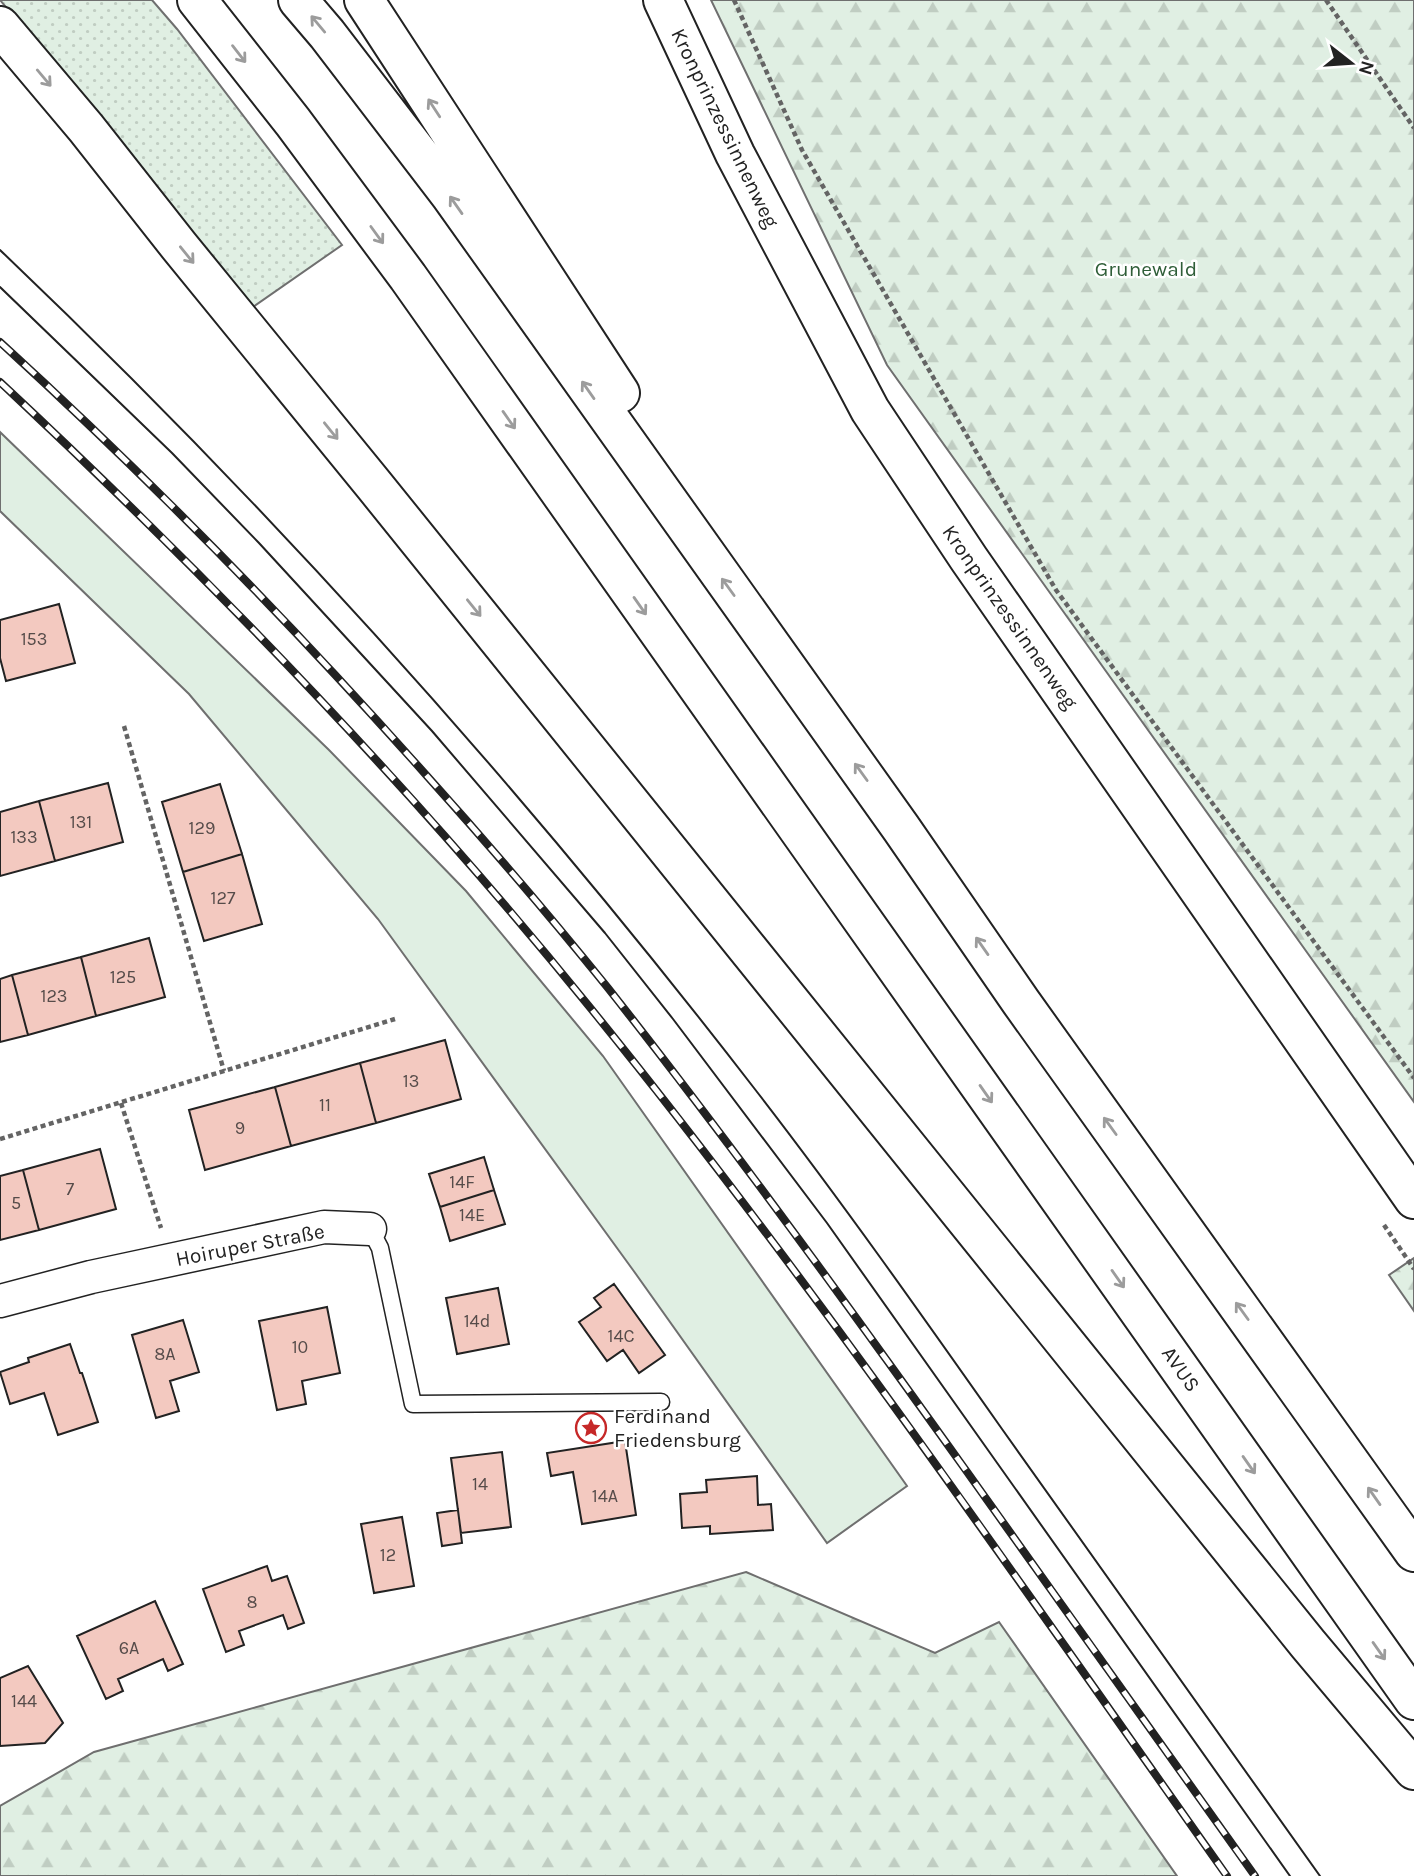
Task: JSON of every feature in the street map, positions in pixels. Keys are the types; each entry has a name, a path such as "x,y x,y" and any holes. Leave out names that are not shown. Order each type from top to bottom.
{"main road":[{"name":"AVUS","path":"197,0 302,134 400,266 1414,1700"},
{"path":"298,0 451,197 1414,1552"},
{"path":"364,0 637,419 656,486"},
{"name":"Kronprinzessinnenweg","path":"663,0 736,154 870,410 977,570 1414,1199"},
{"path":"0,26 86,128 1308,1644 1414,1770"}],"street":[{"name":"Hoiruper Straße","path":"0,1301 91,1277 324,1227 370,1229"}],"lane":[{"name":"Hoiruper Straße","path":"370,1229 380,1248 413,1404 661,1402"}],"path":[{"path":"734,0 802,150 1056,590 1414,1077"},
{"path":"1326,0 1414,128"},
{"path":"124,726 224,1072"},
{"path":"0,1139 395,1019"},
{"path":"121,1102 171,1260"}],"green space":[{"path":"0,0 152,0 342,245 253,307"},
{"name":"Grunewald","path":"711,0 1414,0 1414,1102 887,365"},
{"path":"0,432 329,750 466,891 603,1056 907,1486 827,1543 378,919 189,694 0,511"},
{"path":"1414,1258 1414,1311 1389,1275"},
{"path":"746,1572 935,1653 999,1622 1177,1876 0,1876 0,1806 94,1752"}],"building":[{"path":"59,604 75,663 6,681 0,658 0,620"},
{"path":"108,783 123,842 55,861 39,801"},
{"path":"220,784 242,854 183,872 162,802"},
{"path":"39,801 55,861 0,876 0,812"},
{"path":"242,854 262,924 204,941 183,872"},
{"path":"149,938 165,997 96,1016 81,957"},
{"path":"81,957 96,1016 28,1035 12,975"},
{"path":"12,975 28,1035 0,1042 0,979"},
{"path":"445,1040 461,1099 376,1123 360,1063"},
{"path":"360,1063 376,1123 291,1146 275,1087"},
{"path":"275,1087 291,1146 205,1170 189,1110"},
{"path":"100,1149 116,1209 39,1230 23,1170"},
{"path":"484,1157 494,1190 440,1207 429,1174"},
{"path":"23,1170 39,1230 0,1240 0,1176"},
{"path":"494,1190 505,1224 450,1241 440,1207"},
{"path":"614,1284 665,1355 639,1373 623,1350 607,1361 579,1322 601,1307 594,1298"},
{"path":"498,1288 509,1344 457,1354 446,1298"},
{"path":"327,1307 340,1373 302,1381 306,1404 277,1410 259,1321"},
{"path":"183,1320 199,1372 170,1381 179,1411 156,1418 132,1335"},
{"path":"70,1344 98,1422 58,1435 44,1393 10,1404 0,1372 29,1362 28,1358"},
{"path":"625,1441 636,1515 582,1524 573,1472 551,1476 547,1453"},
{"path":"502,1452 511,1527 461,1533 451,1458"},
{"path":"757,1476 758,1505 771,1504 773,1530 710,1534 710,1526 682,1528 680,1494 707,1492 706,1480"},
{"path":"458,1510 462,1543 442,1546 437,1513"},
{"path":"402,1517 414,1586 374,1593 361,1524"},
{"path":"267,1566 272,1581 287,1576 304,1623 288,1629 283,1615 239,1631 244,1645 226,1652 203,1589"},
{"path":"155,1601 183,1664 168,1671 163,1659 118,1679 123,1691 106,1699 77,1636"},
{"path":"28,1666 63,1723 45,1743 0,1746 0,1678"}],"tram line":[{"path":"0,250 201,449 298,551 486,760 667,977 849,1214 1320,1876"},
{"path":"0,287 172,453 259,543 432,731 605,933 827,1223 1290,1876"}],"railway":[{"path":"0,342 111,446 272,608 450,802 586,961 700,1107 834,1287 1255,1876"},
{"path":"0,382 155,530 305,683 450,841 520,922 672,1110 835,1326 1227,1876"}],"place":[{"name":"Ferdinand Friedensburg","path":"591,1428"}]}
